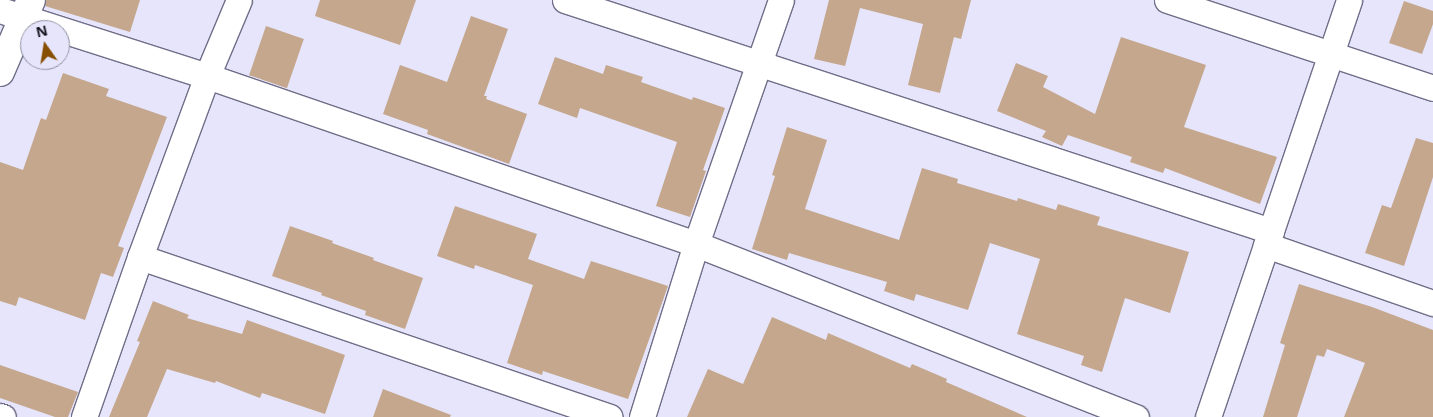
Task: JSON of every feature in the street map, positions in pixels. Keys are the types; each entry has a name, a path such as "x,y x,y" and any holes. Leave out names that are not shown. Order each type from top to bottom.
{"main road":[{"path":"0,72 18,9"}],"street":[{"path":"84,417 140,257 208,76 239,0"},
{"path":"564,0 760,63 1268,238 1433,303"},
{"path":"642,417 696,244 782,0"},
{"path":"1167,0 1433,88"},
{"path":"1208,417 1349,0"},
{"path":"18,9 696,244 1136,417"},
{"path":"140,257 609,417"}],"building":[{"path":"46,0 140,0 130,32 45,6"},
{"path":"320,0 416,0 400,45 315,16"},
{"path":"829,0 971,0 961,39 954,37 940,93 908,85 923,24 860,8 845,66 814,59"},
{"path":"1404,1 1433,11 1433,24 1422,54 1389,43"},
{"path":"471,16 508,29 484,96 487,96 486,99 527,114 509,164 427,134 428,130 383,114 400,65 447,82"},
{"path":"266,26 304,39 287,88 249,75"},
{"path":"1121,37 1206,65 1184,127 1277,157 1260,204 1165,168 1163,173 1130,162 1132,157 1068,135 1062,146 1042,137 1046,131 997,111 1016,63 1048,76 1043,87 1095,114"},
{"path":"555,57 603,74 606,65 643,77 641,82 692,100 693,97 725,108 703,170 706,171 690,217 656,206 677,142 580,108 577,118 538,104"},
{"path":"63,73 109,89 106,96 167,117 118,246 124,248 113,277 101,273 85,320 19,297 16,306 0,301 0,162 23,170 41,118 46,120"},
{"path":"787,127 827,140 805,209 899,240 922,168 958,179 957,183 1017,201 1018,198 1056,210 1058,204 1100,217 1097,225 1189,252 1170,313 1125,298 1102,372 1081,365 1084,356 1017,334 1040,259 990,243 968,310 916,294 914,301 884,291 887,282 789,253 787,260 752,249 775,176 772,175"},
{"path":"1416,138 1433,143 1433,177 1404,266 1365,253 1382,205 1391,208"},
{"path":"455,206 537,234 528,259 584,279 591,261 668,286 628,399 543,371 542,375 507,363 533,285 475,265 474,269 437,256"},
{"path":"290,226 333,241 332,243 374,258 373,260 423,278 405,329 365,315 366,311 321,295 322,293 272,276"},
{"path":"1299,284 1372,307 1433,330 1433,417 1344,417 1365,363 1327,349 1324,357 1317,355 1297,417 1263,417 1285,345 1280,343"},
{"path":"153,301 189,315 187,318 242,334 247,320 345,355 325,414 262,393 260,398 216,381 215,383 167,369 147,417 109,417 140,342 137,341"},
{"path":"772,317 826,340 828,333 910,368 912,364 947,379 946,382 1027,417 687,417 708,369 743,384"},
{"path":"0,365 78,392 68,417 55,417 0,398"},
{"path":"383,389 451,415 450,417 373,417"}]}
